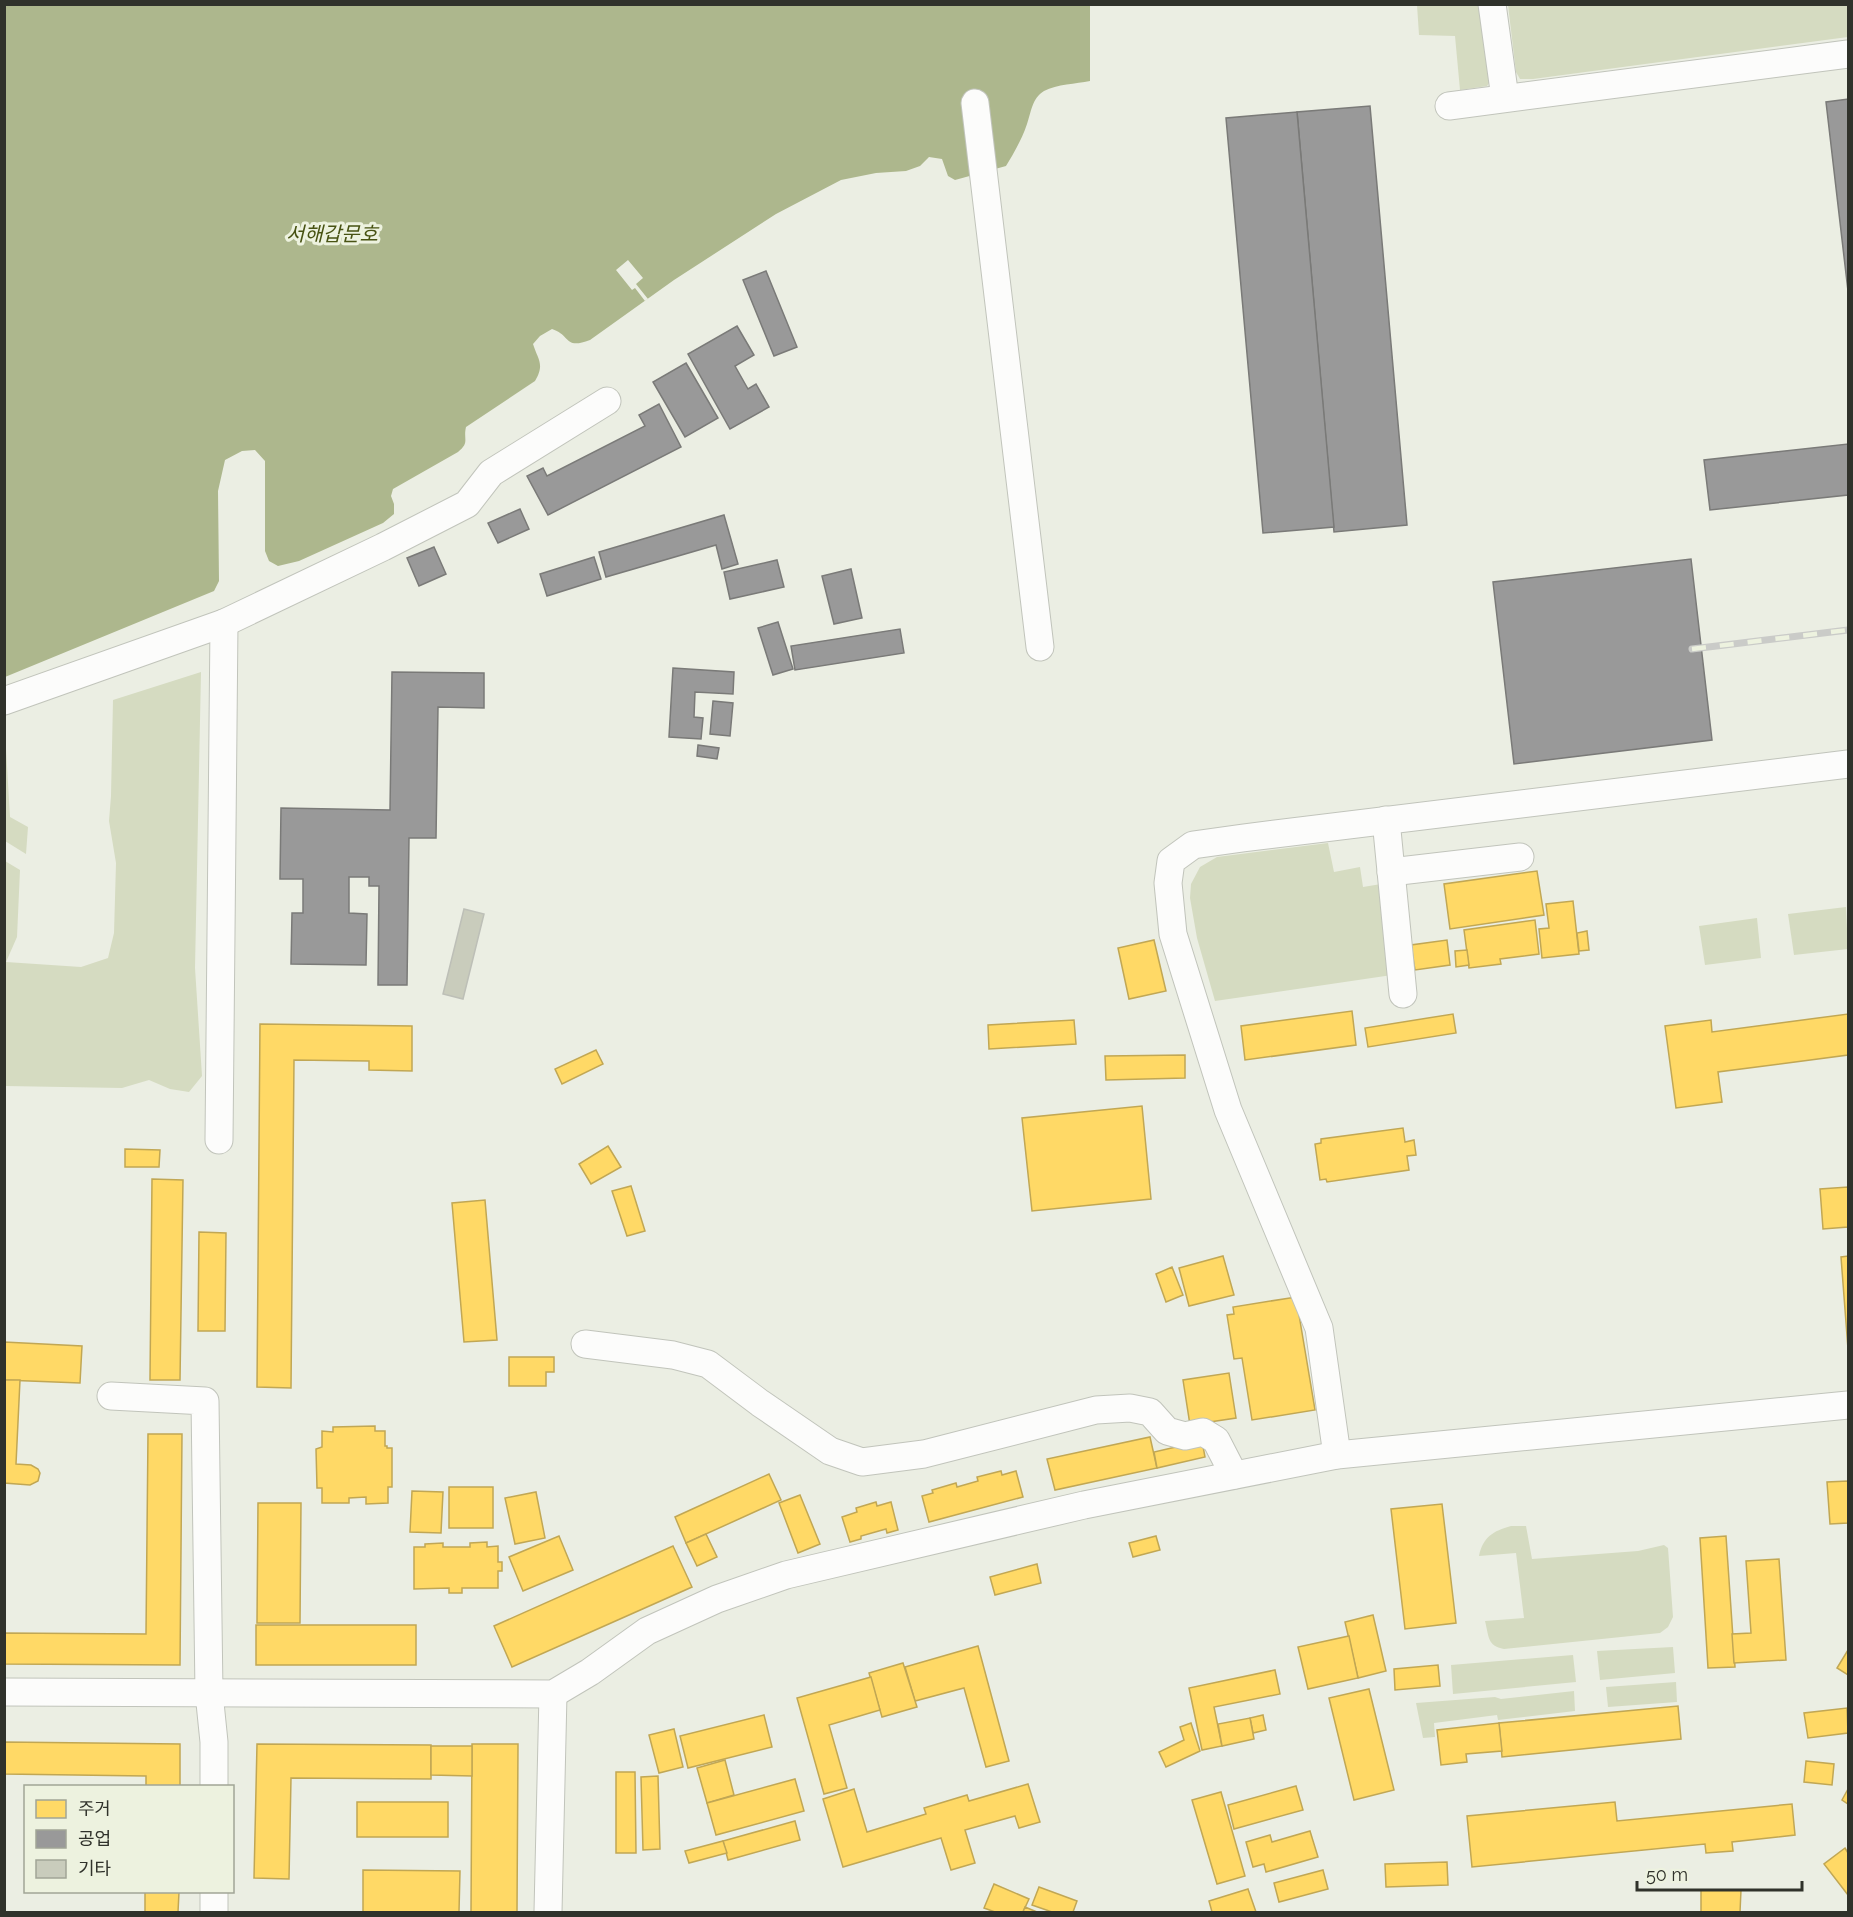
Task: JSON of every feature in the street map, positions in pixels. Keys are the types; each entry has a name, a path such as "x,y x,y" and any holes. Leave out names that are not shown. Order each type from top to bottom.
{"street":[{"path":"1492,4 1505,98"},
{"path":"1449,106 1848,54"},
{"path":"975,103 1040,647"},
{"path":"4,701 224,623 383,547 467,504 491,472 607,401"},
{"path":"219,1140 224,623"},
{"path":"1337,1455 1319,1328 1228,1110 1173,934 1168,883 1171,861 1193,845 1848,764"},
{"path":"1386,820 1403,994"},
{"path":"1391,872 1520,857"},
{"path":"585,1344 673,1355 708,1364 830,1451 862,1462 924,1454 1096,1410 1130,1408 1150,1412 1167,1431 1185,1436 1203,1432 1216,1440 1234,1475"},
{"path":"111,1396 206,1401 209,1693 214,1742 214,1785"},
{"path":"4,1692 553,1694 590,1672 647,1631 717,1599 786,1575 1084,1505 1337,1455 1788,1413 1848,1405"},
{"path":"548,1912 553,1694"},
{"path":"214,1893 214,1912"}],"shaded area":[{"path":"1417,5 1484,5 1491,80 1487,86 1460,90 1455,36 1419,35"},
{"path":"1508,5 1848,5 1848,37 1520,79 1516,72"},
{"path":"201,672 195,968 202,1076 189,1092 170,1089 149,1080 122,1088 5,1086 5,861 20,870 17,937 6,962 81,967 108,958 114,933 116,863 109,821 113,700"},
{"path":"5,749 10,817 28,827 26,854 5,841"},
{"path":"1328,843 1334,872 1360,867 1363,887 1381,884 1392,975 1215,1001 1197,938 1190,898 1191,884 1200,867 1217,857"},
{"path":"1846,907 1848,949 1794,955 1788,914"},
{"path":"1757,918 1761,958 1705,965 1699,926"},
{"path":"1511,1526 1526,1526 1532,1559 1638,1551 1664,1545 1668,1548 1673,1617 1668,1627 1660,1633 1498,1648 1490,1640 1485,1621 1524,1618 1516,1553 1479,1556 1486,1539 1499,1530"},
{"path":"1673,1647 1675,1673 1600,1680 1597,1651"},
{"path":"1573,1655 1576,1682 1453,1694 1451,1665"},
{"path":"1676,1682 1677,1702 1608,1707 1606,1687"},
{"path":"1574,1691 1575,1711 1498,1720 1497,1715 1434,1723 1435,1737 1423,1738 1416,1703 1495,1697 1501,1699"}],"water":[{"name":"서해갑문호","path":"5,5 1090,5 1090,81 1055,87 1040,94 1032,106 1027,124 1006,166 955,180 948,176 942,159 929,157 920,166 906,171 876,173 841,180 776,214 674,280 590,340 582,343 572,342 552,329 540,336 533,344 540,366 535,381 466,427 465,443 462,449 393,489 391,496 394,514 383,523 299,561 278,566 269,561 265,551 265,461 255,450 242,451 225,460 218,491 219,581 214,591 5,677"}],"pier":[{"path":"628,260 643,278 636,284 648,299 645,301 635,288 632,290 616,270"}],"building: 주거":[{"path":"1537,871 1544,915 1450,929 1444,884"},
{"path":"1573,901 1579,954 1542,958 1539,929 1549,928 1546,904"},
{"path":"1535,920 1539,954 1500,959 1501,964 1469,968 1464,930"},
{"path":"1587,931 1589,950 1579,951 1577,933"},
{"path":"1154,940 1166,991 1129,999 1118,948"},
{"path":"1447,940 1450,965 1415,970 1411,945"},
{"path":"1467,950 1469,965 1456,967 1455,951"},
{"path":"1352,1011 1356,1045 1245,1060 1241,1026"},
{"path":"1453,1014 1456,1033 1368,1047 1365,1028"},
{"path":"1848,1014 1848,1055 1718,1072 1722,1102 1676,1108 1665,1026 1711,1020 1712,1032"},
{"path":"1074,1020 1076,1044 989,1049 988,1025"},
{"path":"260,1024 412,1026 412,1071 369,1070 369,1061 294,1060 291,1388 257,1387"},
{"path":"596,1050 603,1064 562,1084 555,1069"},
{"path":"1185,1055 1185,1078 1106,1080 1105,1056"},
{"path":"1142,1106 1151,1199 1032,1211 1022,1118"},
{"path":"1403,1128 1405,1142 1414,1140 1416,1155 1407,1156 1409,1170 1327,1182 1326,1179 1320,1180 1315,1144 1321,1143 1321,1139"},
{"path":"608,1146 621,1167 591,1184 579,1164"},
{"path":"125,1149 160,1150 159,1167 125,1167"},
{"path":"152,1179 183,1180 180,1380 150,1380"},
{"path":"631,1186 645,1231 627,1236 612,1191"},
{"path":"1848,1187 1848,1227 1823,1229 1820,1189"},
{"path":"485,1200 497,1340 464,1342 452,1203"},
{"path":"199,1232 226,1233 225,1331 198,1331"},
{"path":"1223,1256 1234,1295 1189,1306 1179,1268"},
{"path":"1848,1256 1848,1349 1841,1257"},
{"path":"1172,1267 1183,1295 1166,1302 1156,1274"},
{"path":"1296,1297 1315,1410 1252,1420 1242,1358 1234,1359 1227,1315 1234,1314 1233,1307"},
{"path":"4,1342 82,1346 80,1383 4,1380"},
{"path":"509,1357 554,1357 554,1372 546,1372 546,1386 509,1386"},
{"path":"1229,1373 1236,1418 1190,1425 1183,1380"},
{"path":"4,1380 20,1380 16,1464 31,1465 38,1469 40,1473 38,1481 30,1485 4,1483"},
{"path":"375,1426 375,1431 385,1431 385,1446 392,1448 392,1487 388,1487 388,1503 366,1504 366,1497 349,1498 349,1503 322,1503 322,1488 317,1488 316,1449 322,1447 322,1431 333,1432 333,1427"},
{"path":"148,1434 182,1434 180,1665 4,1664 4,1633 146,1634"},
{"path":"1150,1437 1157,1468 1055,1490 1047,1459"},
{"path":"1202,1441 1205,1457 1157,1468 1154,1452"},
{"path":"1001,1471 1002,1475 1016,1471 1023,1497 929,1522 922,1496 933,1493 932,1490 956,1483 957,1487 978,1481 977,1477"},
{"path":"769,1474 781,1500 686,1543 675,1517"},
{"path":"1848,1481 1848,1523 1830,1524 1827,1482"},
{"path":"449,1487 493,1487 493,1528 449,1528"},
{"path":"412,1491 443,1492 441,1533 410,1532"},
{"path":"536,1492 545,1538 515,1544 505,1498"},
{"path":"800,1495 820,1544 798,1553 779,1503"},
{"path":"876,1502 877,1506 891,1502 898,1530 887,1533 886,1529 861,1536 861,1539 850,1542 842,1517 857,1512 856,1508"},
{"path":"258,1503 301,1503 300,1623 257,1623"},
{"path":"1442,1504 1456,1623 1405,1629 1391,1509"},
{"path":"706,1534 717,1557 697,1566 686,1543"},
{"path":"559,1536 573,1570 523,1591 509,1557"},
{"path":"1156,1536 1160,1550 1133,1557 1129,1543"},
{"path":"1726,1536 1735,1667 1708,1668 1700,1538"},
{"path":"487,1542 487,1547 498,1546 498,1562 502,1562 502,1571 498,1571 498,1588 462,1588 462,1593 449,1593 449,1588 414,1589 414,1547 443,1543 443,1547 470,1547 470,1543"},
{"path":"673,1546 692,1587 512,1667 494,1626"},
{"path":"1779,1559 1786,1660 1734,1663 1732,1634 1751,1633 1746,1561"},
{"path":"1037,1564 1041,1583 995,1595 990,1577"},
{"path":"1373,1615 1386,1671 1358,1678 1345,1622"},
{"path":"256,1625 416,1625 416,1665 256,1665"},
{"path":"1349,1636 1358,1678 1308,1689 1298,1647"},
{"path":"978,1646 1009,1761 986,1767 964,1688 915,1701 905,1667"},
{"path":"1848,1650 1848,1675 1837,1668"},
{"path":"903,1663 917,1707 882,1717 869,1673"},
{"path":"1438,1665 1440,1686 1395,1690 1394,1669"},
{"path":"1275,1670 1280,1694 1214,1707 1222,1746 1202,1750 1189,1688"},
{"path":"871,1677 880,1710 829,1725 847,1788 824,1794 797,1698"},
{"path":"1369,1689 1394,1790 1354,1800 1329,1698"},
{"path":"1678,1706 1681,1739 1502,1757 1499,1723"},
{"path":"1847,1708 1848,1733 1808,1738 1804,1713"},
{"path":"764,1715 772,1747 688,1768 680,1736"},
{"path":"1263,1715 1266,1730 1253,1733 1250,1718"},
{"path":"1250,1718 1254,1739 1222,1746 1218,1724"},
{"path":"1191,1723 1200,1751 1166,1767 1159,1752 1184,1740 1180,1727"},
{"path":"1499,1723 1502,1751 1466,1754 1467,1762 1441,1765 1437,1730"},
{"path":"674,1729 683,1767 659,1773 649,1735"},
{"path":"4,1742 180,1744 180,1785 146,1785 146,1776 4,1774"},
{"path":"257,1744 431,1745 431,1779 291,1778 289,1879 254,1878"},
{"path":"472,1744 518,1744 517,1912 471,1912"},
{"path":"431,1746 472,1746 472,1776 431,1775"},
{"path":"725,1760 734,1795 707,1803 697,1768"},
{"path":"1806,1761 1834,1764 1832,1785 1804,1782"},
{"path":"616,1772 635,1772 636,1853 616,1853"},
{"path":"658,1776 660,1849 643,1850 641,1777"},
{"path":"795,1779 804,1811 716,1835 707,1803"},
{"path":"1028,1784 1040,1822 1019,1828 1015,1816 965,1830 975,1863 951,1870 941,1838 843,1867 823,1799 854,1789 867,1832 926,1814 924,1808 967,1795 969,1801"},
{"path":"1296,1786 1303,1810 1234,1829 1228,1805"},
{"path":"1848,1789 1848,1804 1842,1800"},
{"path":"1221,1792 1245,1876 1217,1884 1192,1800"},
{"path":"357,1802 448,1802 448,1837 357,1837"},
{"path":"1615,1802 1617,1821 1792,1804 1795,1835 1732,1842 1733,1851 1706,1853 1705,1844 1472,1867 1467,1816"},
{"path":"795,1821 800,1840 728,1860 723,1841"},
{"path":"1310,1831 1318,1857 1266,1872 1264,1864 1253,1867 1246,1842 1270,1835 1272,1842"},
{"path":"723,1841 727,1853 689,1863 685,1851"},
{"path":"1845,1848 1848,1853 1848,1895 1824,1864"},
{"path":"1447,1862 1448,1885 1386,1887 1385,1864"},
{"path":"363,1870 460,1871 459,1912 363,1912"},
{"path":"1323,1870 1328,1889 1279,1902 1274,1883"},
{"path":"994,1884 1029,1899 1023,1912 995,1912 984,1908"},
{"path":"1039,1887 1077,1901 1073,1912 1052,1912 1032,1905"},
{"path":"1248,1889 1256,1912 1212,1912 1209,1901"},
{"path":"1701,1890 1741,1890 1740,1912 1701,1912"},
{"path":"145,1893 179,1893 178,1912 145,1912"},
{"path":"1025,1907 1037,1912 1023,1912"}],"building: 공업":[{"path":"1848,99 1848,291 1826,102"},
{"path":"1370,106 1407,525 1334,532 1297,112"},
{"path":"1297,112 1334,527 1263,533 1226,118"},
{"path":"766,271 797,347 774,356 743,280"},
{"path":"737,326 754,355 735,366 748,389 756,384 769,407 730,429 688,354"},
{"path":"686,363 718,418 685,437 653,382"},
{"path":"659,404 681,447 548,515 527,476 543,468 547,476 645,426 639,415"},
{"path":"1848,444 1848,495 1710,510 1704,460"},
{"path":"520,509 529,529 498,543 488,523"},
{"path":"724,515 738,564 722,569 716,545 606,577 599,552"},
{"path":"434,547 446,574 419,586 407,558"},
{"path":"594,557 601,579 547,596 540,574"},
{"path":"1691,559 1712,740 1514,764 1493,582"},
{"path":"777,560 784,587 730,599 724,572"},
{"path":"851,569 862,618 834,624 822,576"},
{"path":"778,622 793,669 773,675 758,628"},
{"path":"900,629 904,653 795,670 791,646"},
{"path":"673,668 734,672 733,694 695,692 694,717 703,718 701,739 669,737"},
{"path":"392,672 484,673 484,708 438,707 436,838 409,838 407,985 378,985 379,886 369,886 369,877 349,877 349,913 367,914 366,965 291,964 292,913 303,913 303,879 280,879 281,808 390,810"},
{"path":"713,701 733,703 730,736 710,734"},
{"path":"698,745 719,748 717,759 697,756"}],"building: 기타":[{"path":"464,909 484,914 463,999 443,994"}],"railway":[{"path":"1692,649 1848,630"}]}
